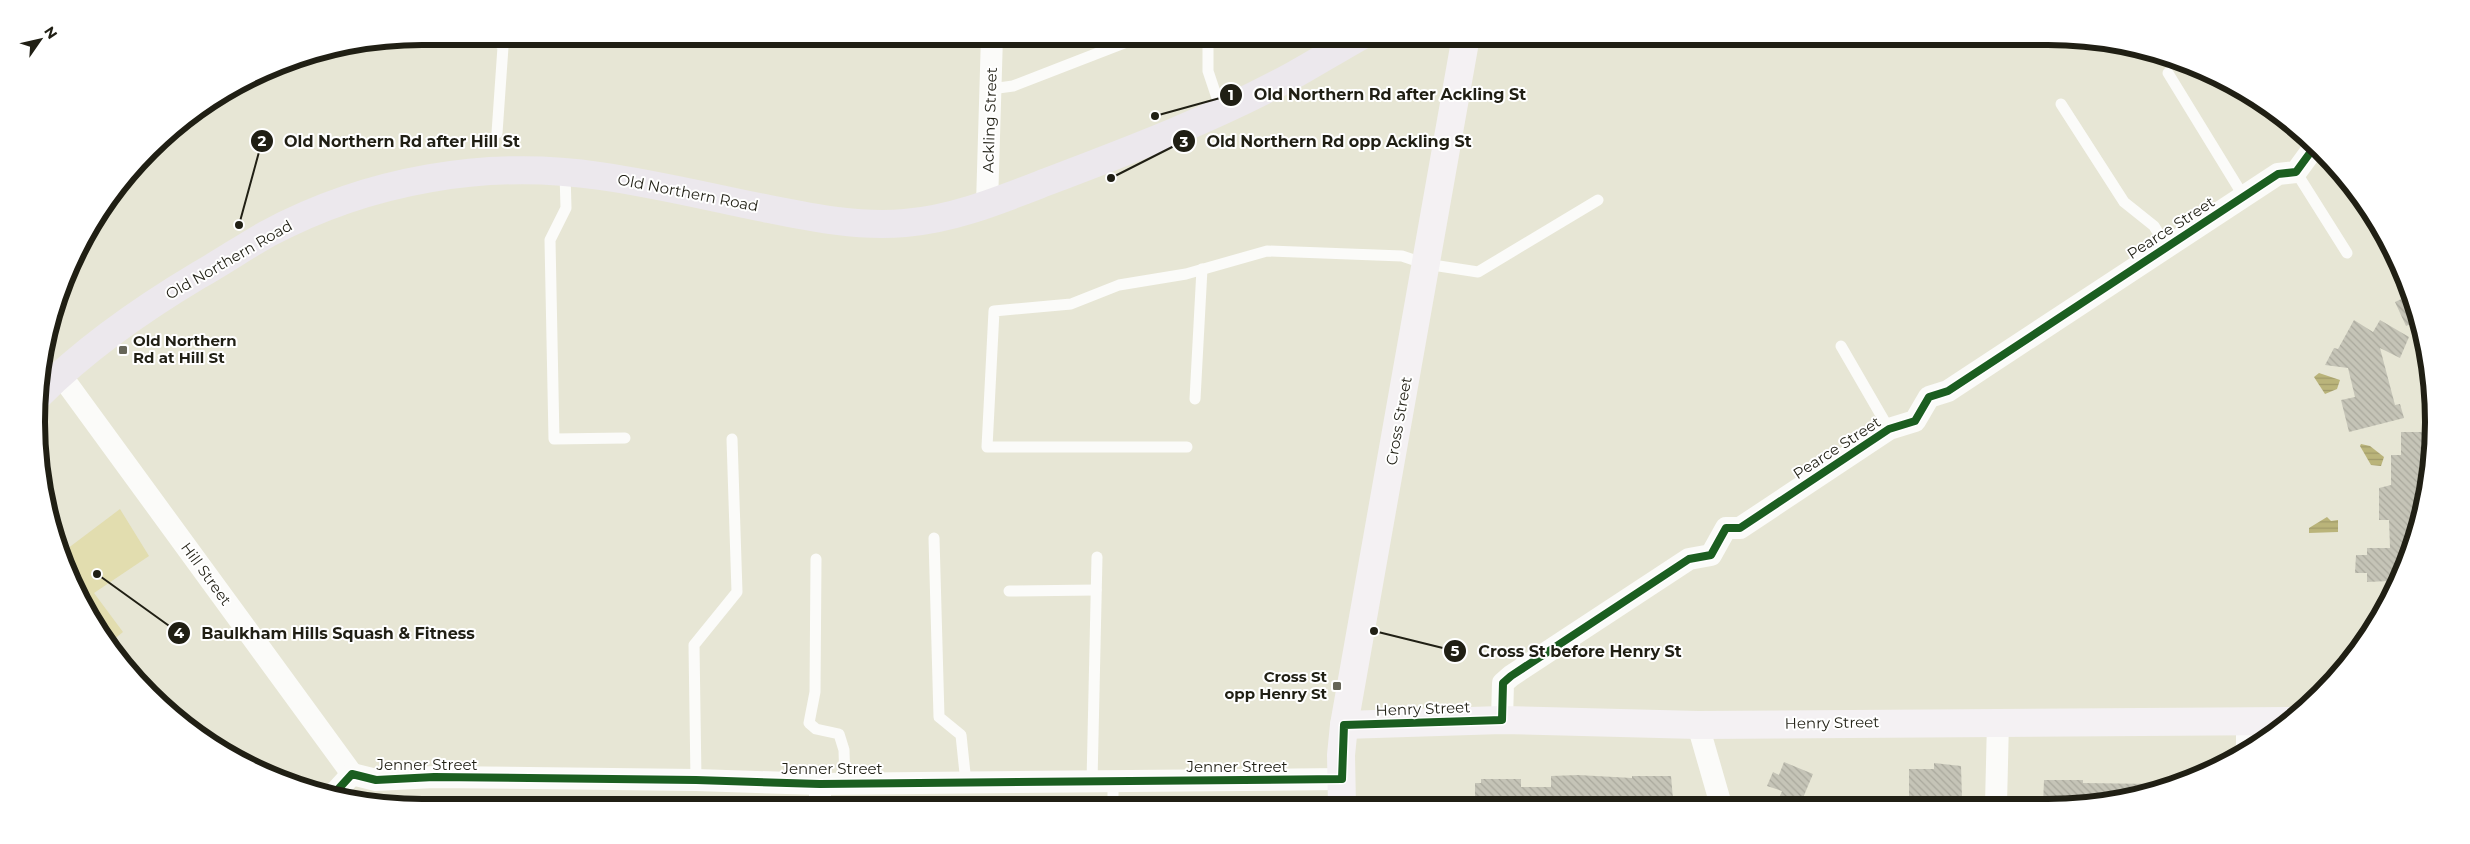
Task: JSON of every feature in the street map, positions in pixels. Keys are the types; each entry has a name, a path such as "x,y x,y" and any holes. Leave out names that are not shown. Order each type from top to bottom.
{"main road":[{"name":"Old Northern Road","path":"47,387 60,374 113,332 184,284 267,234 318,210 376,189 427,178 484,172 565,173 599,176 818,219 870,224 906,223 947,216 987,204 1112,157 1221,110 1290,77 1345,45"}],"street":[{"name":"Ackling Street","path":"987,204 992,45"},
{"name":"Cross Street","path":"1342,793 1344,725 1464,45"},
{"path":"2296,172 2311,151"},
{"name":"Pearce Street","path":"1502,720 1503,684 1511,676 1689,559 1711,555 1726,528 1740,528 1889,429 1916,421 1929,397 1948,390 2278,174 2296,172"},
{"name":"Hill Street","path":"60,374 352,774"},
{"name":"Henry Street","path":"1344,725 1502,720 1698,725 1998,721 2278,721"},
{"path":"2247,720 2247,741"},
{"path":"1996,799 1998,721"},
{"path":"1698,725 1719,799"},
{"path":"338,789 352,774"},
{"name":"Jenner Street","path":"352,774 376,780 434,777 696,780 820,784 1102,782 1342,793"},
{"path":"820,784 820,799"}],"lane":[{"path":"497,133 503,47 501,45"},
{"path":"991,89 1013,86 1119,45"},
{"path":"1208,45 1208,71 1221,110"},
{"path":"2168,73 2244,197"},
{"path":"2061,104 2124,202 2154,226 2167,247"},
{"path":"2296,172 2347,253"},
{"path":"565,173 566,208 550,240 554,439 625,438"},
{"path":"1188,447 987,447 994,311 1070,304 1119,286 1202,269 1267,251 1402,256 1426,264 1478,272 1598,200"},
{"path":"1194,399 1202,269"},
{"path":"1841,346 1889,429"},
{"path":"696,780 694,645 737,592 732,439"},
{"path":"934,538 938,717 961,734 966,783"},
{"path":"1097,557 1096,590 1102,782 1110,799"},
{"path":"816,558 815,692 809,723 816,729 839,734 844,750 845,784"},
{"path":"1009,591 1096,590"}],"shaded area":[{"path":"2319,373 2340,380 2337,389 2325,394 2314,377"},
{"path":"2361,444 2370,446 2384,457 2381,466 2371,465 2360,446"},
{"path":"120,509 149,556 94,593 123,632 114,639 84,589 67,549"},
{"path":"2327,517 2331,521 2338,520 2338,532 2309,533 2309,528"}],"building":[{"path":"2404,298 2412,324 2406,326 2395,302"},
{"path":"2354,320 2373,332 2380,320 2409,337 2400,358 2380,348 2395,405 2400,404 2404,418 2349,432 2341,400 2355,397 2348,368 2325,365 2334,348 2338,349"},
{"path":"2401,432 2425,432 2418,496 2405,543 2393,574 2390,574 2389,581 2367,582 2367,573 2355,573 2356,555 2367,555 2367,548 2390,548 2389,520 2379,520 2379,488 2391,485 2391,455 2401,455"},
{"path":"1784,762 1813,774 1803,799 1779,799 1782,791 1767,786 1773,772 1779,775"},
{"path":"1934,763 1961,766 1962,798 1909,799 1909,769 1934,769"},
{"path":"1578,775 1632,778 1632,776 1671,776 1673,799 1475,799 1475,783 1481,783 1481,779 1521,779 1521,787 1551,787 1551,776"},
{"path":"2044,780 2083,780 2083,783 2153,784 2097,796 2043,799"}],"cycle path":[{"path":"338,789 352,774 376,780 434,777 696,780 820,784 1342,779 1344,725 1502,720 1503,683 1511,676 1689,559 1711,555 1726,528 1740,528 1889,429 1915,421 1929,397 1948,391 2278,174 2296,172 2311,151"}],"place":[{"name":"Old Northern Rd after Ackling St","path":"1155,116"},
{"name":"Old Northern Rd opp Ackling St","path":"1111,178"},
{"name":"Old Northern Rd after Hill St","path":"239,225"},
{"name":"Old Northern Rd at Hill St","path":"123,350"},
{"name":"Baulkham Hills Squash & Fitness","path":"97,574"},
{"name":"Cross St before Henry St","path":"1374,631"},
{"name":"Cross St opp Henry St","path":"1337,686"}]}
